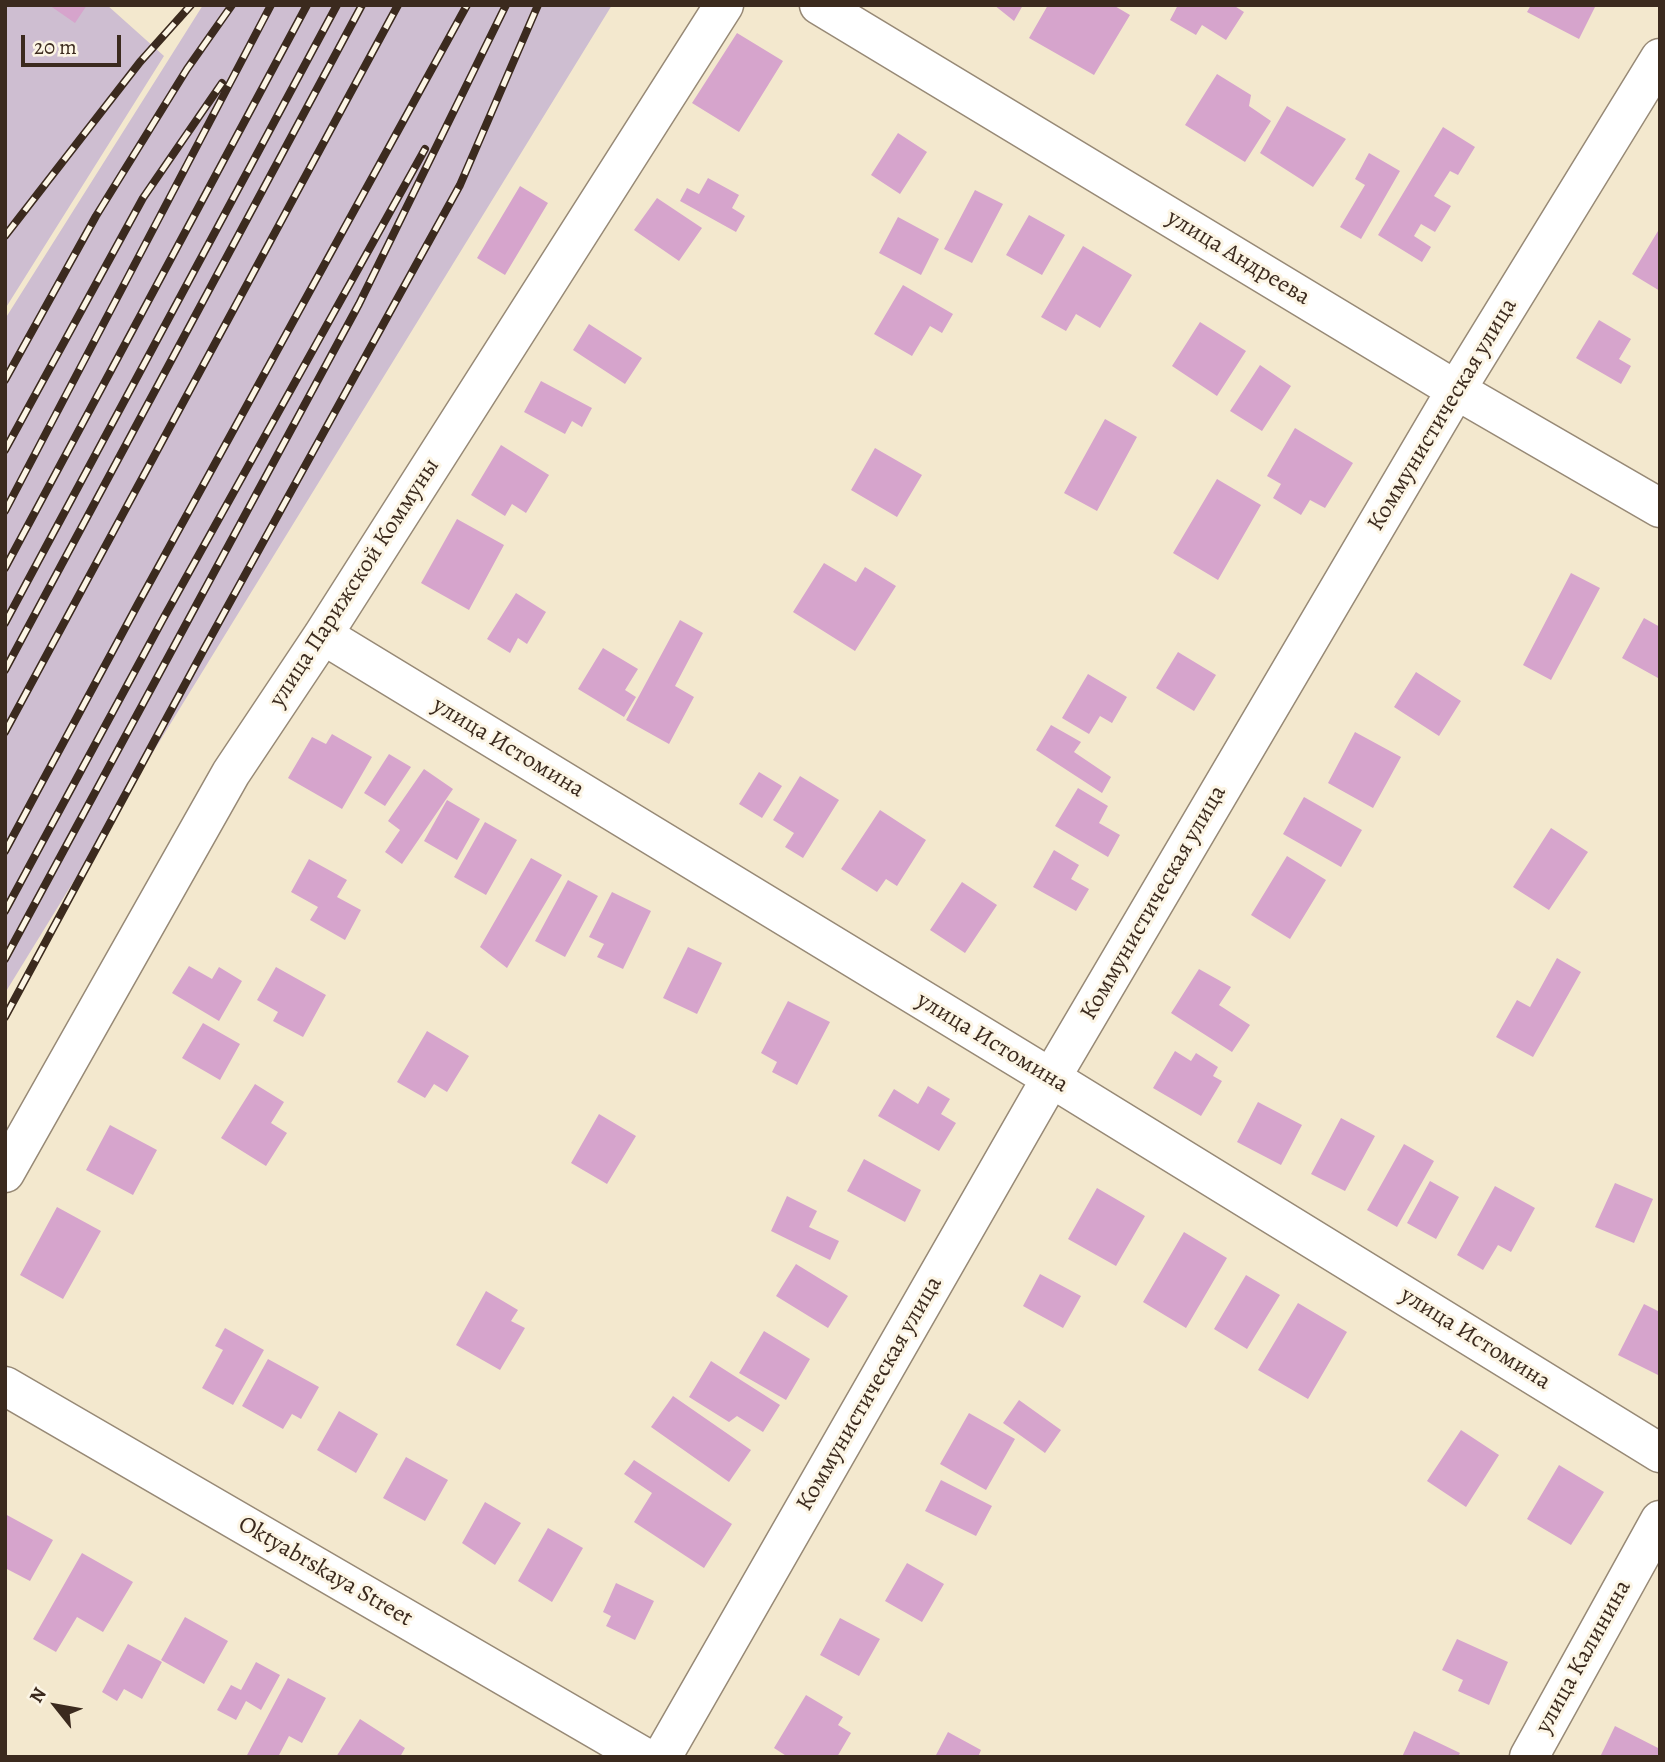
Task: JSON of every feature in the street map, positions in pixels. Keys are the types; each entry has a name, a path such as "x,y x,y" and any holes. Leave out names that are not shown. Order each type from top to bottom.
{"street":[{"name":"улица Парижской Коммуны","path":"5,1174 231,773 323,635 724,5"},
{"name":"улица Андреева","path":"819,5 1456,390 1660,508"},
{"name":"Коммунистическая улица","path":"662,1757 1051,1078 1456,390 1660,58"},
{"name":"улица Истомина","path":"323,635 1660,1453"},
{"name":"Oktyabrskaya Street","path":"5,1386 644,1757"},
{"name":"улица Калинина","path":"1529,1757 1660,1520"}],"shaded area":[{"path":"5,5 107,5 164,56 5,309"},
{"path":"203,5 612,5 5,993 5,319"}],"building":[{"path":"49,5 87,5 75,23"},
{"path":"994,5 1023,5 1014,21"},
{"path":"1048,5 1113,5 1130,15 1094,75 1029,38"},
{"path":"1178,5 1233,5 1244,12 1226,40 1202,25 1196,35 1170,20"},
{"path":"1531,5 1596,5 1579,39 1527,12"},
{"path":"737,33 783,61 739,132 692,103"},
{"path":"1217,74 1251,95 1249,106 1271,121 1245,162 1185,125"},
{"path":"1287,106 1346,139 1313,187 1260,153"},
{"path":"1443,127 1475,147 1458,175 1450,171 1434,196 1451,206 1435,232 1421,224 1414,236 1431,247 1422,262 1378,235"},
{"path":"898,133 927,152 900,194 871,175"},
{"path":"1369,153 1400,171 1361,239 1340,227 1365,185 1355,179"},
{"path":"708,178 739,195 732,208 745,216 736,232 680,201 687,188 699,194"},
{"path":"520,186 548,203 505,275 477,258"},
{"path":"975,190 1003,204 972,263 944,249"},
{"path":"657,198 702,228 679,261 634,230"},
{"path":"1029,215 1065,235 1042,275 1006,255"},
{"path":"898,217 939,239 921,275 879,253"},
{"path":"1658,231 1660,233 1660,291 1632,274"},
{"path":"1083,246 1132,275 1100,328 1076,314 1066,331 1041,317"},
{"path":"903,285 953,314 942,333 930,326 912,356 874,334"},
{"path":"1599,320 1631,339 1619,359 1631,366 1621,384 1576,358"},
{"path":"1200,322 1246,351 1217,396 1172,366"},
{"path":"589,324 642,358 625,384 573,350"},
{"path":"1260,365 1291,386 1262,431 1230,411"},
{"path":"541,381 592,408 582,427 572,421 565,434 524,412"},
{"path":"1105,419 1137,437 1097,511 1064,493"},
{"path":"1295,428 1353,463 1325,508 1310,500 1301,515 1273,498 1281,484 1267,476"},
{"path":"501,445 549,475 526,513 512,504 505,516 471,495"},
{"path":"875,448 922,475 897,517 851,490"},
{"path":"1217,479 1261,505 1218,580 1173,553"},
{"path":"457,519 504,545 469,610 421,583"},
{"path":"824,563 856,582 865,567 896,586 855,651 793,612"},
{"path":"1571,573 1600,588 1551,680 1523,665"},
{"path":"516,593 546,612 527,644 518,638 510,653 487,639"},
{"path":"1644,618 1660,627 1658,678 1622,658"},
{"path":"680,620 703,633 675,686 694,697 669,744 626,720"},
{"path":"603,648 638,669 625,690 636,697 624,717 578,689"},
{"path":"1178,652 1216,675 1194,711 1156,688"},
{"path":"1416,672 1461,701 1439,736 1394,707"},
{"path":"1088,674 1127,697 1112,723 1100,716 1089,734 1062,718"},
{"path":"1051,725 1081,742 1074,752 1111,777 1102,793 1036,750"},
{"path":"1355,732 1401,757 1373,808 1328,783"},
{"path":"332,734 372,757 342,809 288,778 312,737 326,744"},
{"path":"389,754 411,767 385,806 364,793"},
{"path":"424,769 453,789 402,864 385,852 400,830 388,821"},
{"path":"759,772 782,786 762,818 739,804"},
{"path":"800,776 839,800 803,858 785,847 794,833 773,820"},
{"path":"1078,788 1108,806 1099,823 1120,835 1108,857 1055,826"},
{"path":"1304,797 1362,830 1341,867 1283,834"},
{"path":"447,800 480,819 457,860 424,841"},
{"path":"880,810 926,840 897,886 886,879 877,892 841,869"},
{"path":"485,822 517,840 486,895 454,877"},
{"path":"1551,828 1588,852 1549,910 1513,887"},
{"path":"1054,850 1079,865 1071,879 1089,889 1076,911 1033,887"},
{"path":"1287,856 1326,880 1290,939 1251,915"},
{"path":"531,858 562,875 507,968 480,947"},
{"path":"309,859 347,880 337,897 361,910 345,940 310,920 318,907 291,892"},
{"path":"568,880 598,896 565,957 535,941"},
{"path":"962,882 997,905 965,953 930,930"},
{"path":"612,892 651,911 623,969 597,957 604,944 589,937"},
{"path":"688,947 722,963 697,1014 663,998"},
{"path":"1557,958 1581,972 1533,1057 1496,1037 1517,1000 1530,1007"},
{"path":"189,966 212,979 219,967 242,981 219,1021 172,993"},
{"path":"276,967 326,995 303,1037 273,1021 278,1012 257,1000"},
{"path":"1199,969 1231,987 1219,1005 1250,1025 1232,1052 1171,1013"},
{"path":"788,1001 830,1022 797,1085 772,1072 777,1062 761,1053"},
{"path":"203,1023 240,1044 220,1080 182,1058"},
{"path":"427,1031 469,1056 447,1092 434,1084 425,1098 397,1082"},
{"path":"1175,1051 1191,1061 1196,1053 1218,1067 1213,1076 1222,1081 1201,1116 1153,1088"},
{"path":"255,1084 284,1102 271,1123 287,1133 266,1166 221,1138"},
{"path":"928,1086 950,1099 941,1114 956,1123 939,1151 878,1116 894,1089 918,1104"},
{"path":"1258,1102 1302,1125 1281,1165 1237,1142"},
{"path":"599,1114 636,1136 607,1184 571,1163"},
{"path":"1341,1118 1375,1136 1345,1191 1311,1174"},
{"path":"110,1125 157,1150 133,1195 86,1170"},
{"path":"1404,1144 1434,1161 1397,1227 1367,1210"},
{"path":"864,1159 921,1190 905,1222 847,1191"},
{"path":"1430,1181 1459,1197 1436,1239 1407,1223"},
{"path":"1615,1183 1653,1199 1634,1243 1595,1227"},
{"path":"1495,1186 1535,1208 1511,1252 1498,1245 1483,1270 1457,1255"},
{"path":"1097,1188 1145,1216 1116,1266 1068,1239"},
{"path":"787,1196 817,1211 809,1227 839,1241 830,1260 771,1231"},
{"path":"57,1207 101,1231 63,1299 20,1275"},
{"path":"1184,1232 1227,1258 1186,1328 1143,1302"},
{"path":"796,1264 848,1296 828,1328 776,1296"},
{"path":"1040,1274 1081,1296 1063,1328 1023,1306"},
{"path":"1246,1275 1280,1295 1247,1349 1214,1329"},
{"path":"486,1291 518,1310 511,1321 525,1328 500,1370 456,1345"},
{"path":"1298,1303 1347,1332 1308,1399 1258,1370"},
{"path":"1644,1304 1660,1312 1660,1376 1618,1355"},
{"path":"225,1328 264,1350 233,1405 202,1388 223,1350 215,1346"},
{"path":"764,1331 810,1359 786,1400 739,1373"},
{"path":"268,1359 319,1387 301,1419 292,1414 283,1429 242,1406"},
{"path":"711,1361 780,1405 763,1432 737,1416 729,1422 689,1397"},
{"path":"673,1396 751,1450 729,1482 651,1427"},
{"path":"1019,1400 1061,1430 1045,1453 1003,1423"},
{"path":"339,1411 378,1434 356,1473 317,1450"},
{"path":"969,1413 1015,1439 986,1490 940,1464"},
{"path":"1461,1430 1499,1455 1466,1507 1427,1481"},
{"path":"406,1457 448,1480 425,1521 383,1498"},
{"path":"634,1460 732,1524 704,1568 634,1522 652,1493 624,1474"},
{"path":"1559,1465 1604,1492 1571,1545 1527,1519"},
{"path":"941,1480 992,1506 976,1536 925,1511"},
{"path":"485,1502 521,1523 495,1565 462,1543"},
{"path":"5,1514 53,1540 30,1581 5,1568"},
{"path":"548,1528 583,1548 552,1602 518,1581"},
{"path":"82,1553 133,1582 103,1632 77,1617 56,1652 33,1639"},
{"path":"907,1563 944,1584 922,1622 885,1601"},
{"path":"616,1583 654,1601 635,1640 606,1626 611,1616 603,1612"},
{"path":"185,1617 228,1641 204,1684 161,1660"},
{"path":"840,1618 880,1639 859,1676 820,1655"},
{"path":"1457,1639 1508,1662 1489,1705 1458,1691 1463,1680 1442,1670"},
{"path":"128,1644 162,1662 142,1699 124,1689 117,1701 102,1692"},
{"path":"256,1662 280,1675 261,1710 246,1701 236,1720 217,1710 231,1685 241,1690"},
{"path":"288,1678 326,1698 302,1743 289,1736 278,1757 246,1757"},
{"path":"806,1695 843,1717 838,1725 851,1733 837,1757 788,1757 774,1748"},
{"path":"360,1719 405,1748 400,1757 336,1757"},
{"path":"1615,1726 1660,1749 1660,1757 1600,1757"},
{"path":"1414,1731 1460,1753 1458,1757 1402,1757"},
{"path":"948,1732 981,1750 978,1757 935,1757"}],"railway":[{"path":"5,236 140,62 191,5"},
{"path":"5,380 96,216 187,69 232,5"},
{"path":"5,511 271,5"},
{"path":"5,568 307,5"},
{"path":"5,623 337,5"},
{"path":"5,670 362,5"},
{"path":"5,732 398,5"},
{"path":"5,851 467,5"},
{"path":"5,959 359,304 506,5"},
{"path":"5,1017 460,185 538,5"},
{"path":"5,450 143,198 222,83"},
{"path":"5,911 163,619 425,149"}]}
